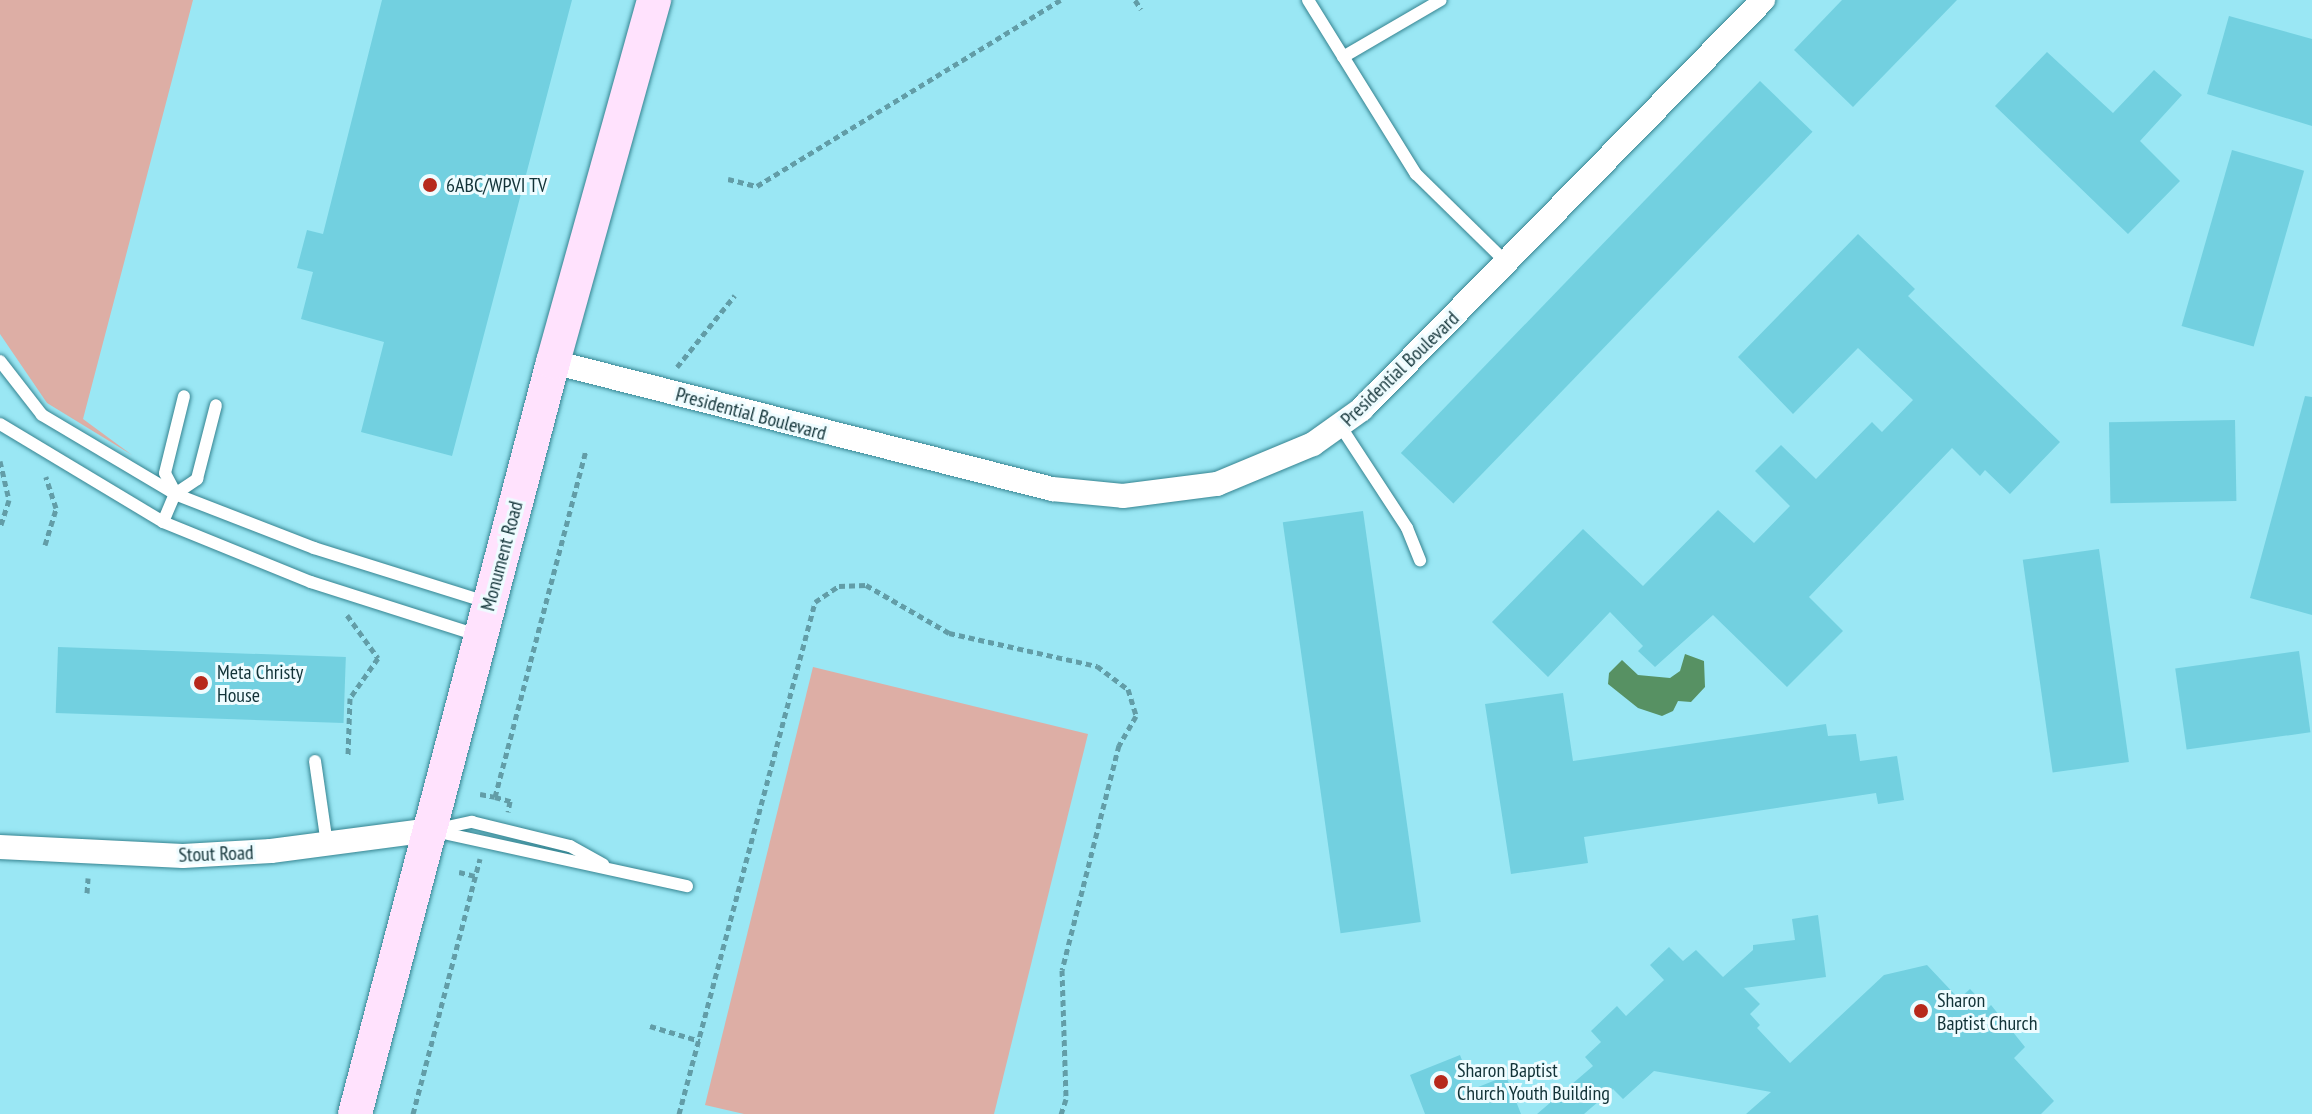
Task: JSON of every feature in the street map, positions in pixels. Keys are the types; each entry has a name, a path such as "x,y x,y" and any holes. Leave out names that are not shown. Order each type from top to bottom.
{"street":[{"name":"Monument Road","path":"355,1114 553,362 654,0"},
{"name":"Presidential Boulevard","path":"553,362 1076,493 1152,495 1217,484 1282,459 1341,427 1507,263 1763,0"},
{"name":"Stout Road","path":"0,847 183,856 327,844 430,830"}],"lane":[{"path":"1308,0 1416,174 1507,263"},
{"path":"1343,57 1441,0"},
{"path":"2,370 42,415 175,494 485,619"},
{"path":"175,494 165,473 184,396"},
{"path":"163,522 175,494 197,479 216,405"},
{"path":"0,424 163,522 311,582 485,619"},
{"path":"1341,427 1407,528 1420,561"},
{"path":"315,761 327,844"},
{"path":"430,830 472,822 570,846 606,866 687,886"}],"path":[{"path":"728,179 757,186 1061,0"},
{"path":"1135,0 1141,9"},
{"path":"675,371 735,295"},
{"path":"661,367 690,375"},
{"path":"480,794 495,797 586,451"},
{"path":"0,461 9,500 0,527"},
{"path":"42,469 56,508 45,545"},
{"path":"679,1114 815,602 839,586 866,585 949,633 1097,666 1128,689 1136,716 1119,745 1062,970 1066,1099 1061,1114"},
{"path":"345,613 378,658 350,698 348,755"},
{"path":"413,1114 482,852 473,851"},
{"path":"459,872 475,876"},
{"path":"650,1026 700,1041"}],"shaded area":[{"path":"0,0 193,0 83,419 132,455 47,403 0,334"},
{"path":"1685,654 1704,661 1705,687 1691,702 1678,701 1673,711 1662,716 1638,708 1608,684 1609,673 1622,660 1638,675 1670,678 1680,671"},
{"path":"813,667 1088,734 994,1114 744,1114 705,1105"}],"building":[{"name":"6ABC/WPVI TV","path":"382,0 572,0 452,456 361,432 384,342 301,319 313,272 297,268 307,230 323,234"},
{"path":"1842,0 1957,0 1853,107 1794,50"},
{"path":"2229,16 2312,39 2312,126 2207,94"},
{"path":"2047,52 2113,113 2154,70 2182,95 2140,141 2180,181 2128,234 1995,106"},
{"path":"1760,81 1813,132 1453,504 1401,453"},
{"path":"2232,150 2304,171 2254,347 2182,326"},
{"path":"1858,234 1915,289 1908,296 2060,442 2010,494 1985,470 1980,476 1952,448 1809,597 1843,631 1787,687 1713,615 1655,667 1638,651 1643,646 1610,612 1548,677 1492,622 1583,529 1643,586 1718,510 1754,543 1790,506 1755,471 1781,445 1816,479 1872,422 1882,432 1913,400 1858,348 1793,414 1738,357"},
{"path":"2305,396 2312,397 2312,615 2250,598"},
{"path":"2235,420 2236,501 2110,503 2109,422"},
{"path":"1363,511 1421,922 1341,933 1283,522"},
{"path":"2099,549 2129,762 2053,773 2023,560"},
{"name":"Meta Christy House","path":"58,647 346,657 344,723 56,713"},
{"path":"2299,651 2310,732 2187,750 2175,668"},
{"path":"1563,693 1573,761 1826,724 1828,736 1856,734 1860,761 1897,756 1904,800 1878,804 1876,793 1584,837 1588,863 1511,874 1485,704"},
{"name":"Sharon Baptist Church","path":"1818,915 1826,977 1744,988 1760,1004 1750,1014 1760,1025 1757,1028 1790,1063 1884,975 1927,965 1959,999 1970,989 1988,1008 1991,1005 2025,1047 2014,1058 2054,1101 2041,1114 1746,1114 1771,1092 1654,1071 1623,1099 1613,1089 1584,1114 1537,1114 1593,1066 1585,1057 1601,1042 1591,1031 1617,1006 1626,1016 1664,980 1650,965 1669,947 1683,961 1696,950 1723,977 1753,950 1753,945 1795,940 1792,919"},
{"name":"Sharon Baptist Church Youth Building","path":"1460,1055 1473,1089 1506,1076 1521,1114 1425,1114 1410,1075"}],"place":[{"name":"6ABC/WPVI TV","path":"430,185"},
{"name":"Meta Christy House","path":"201,683"},
{"name":"Sharon Baptist Church","path":"1921,1011"},
{"name":"Sharon Baptist Church Youth Building","path":"1441,1082"}]}
